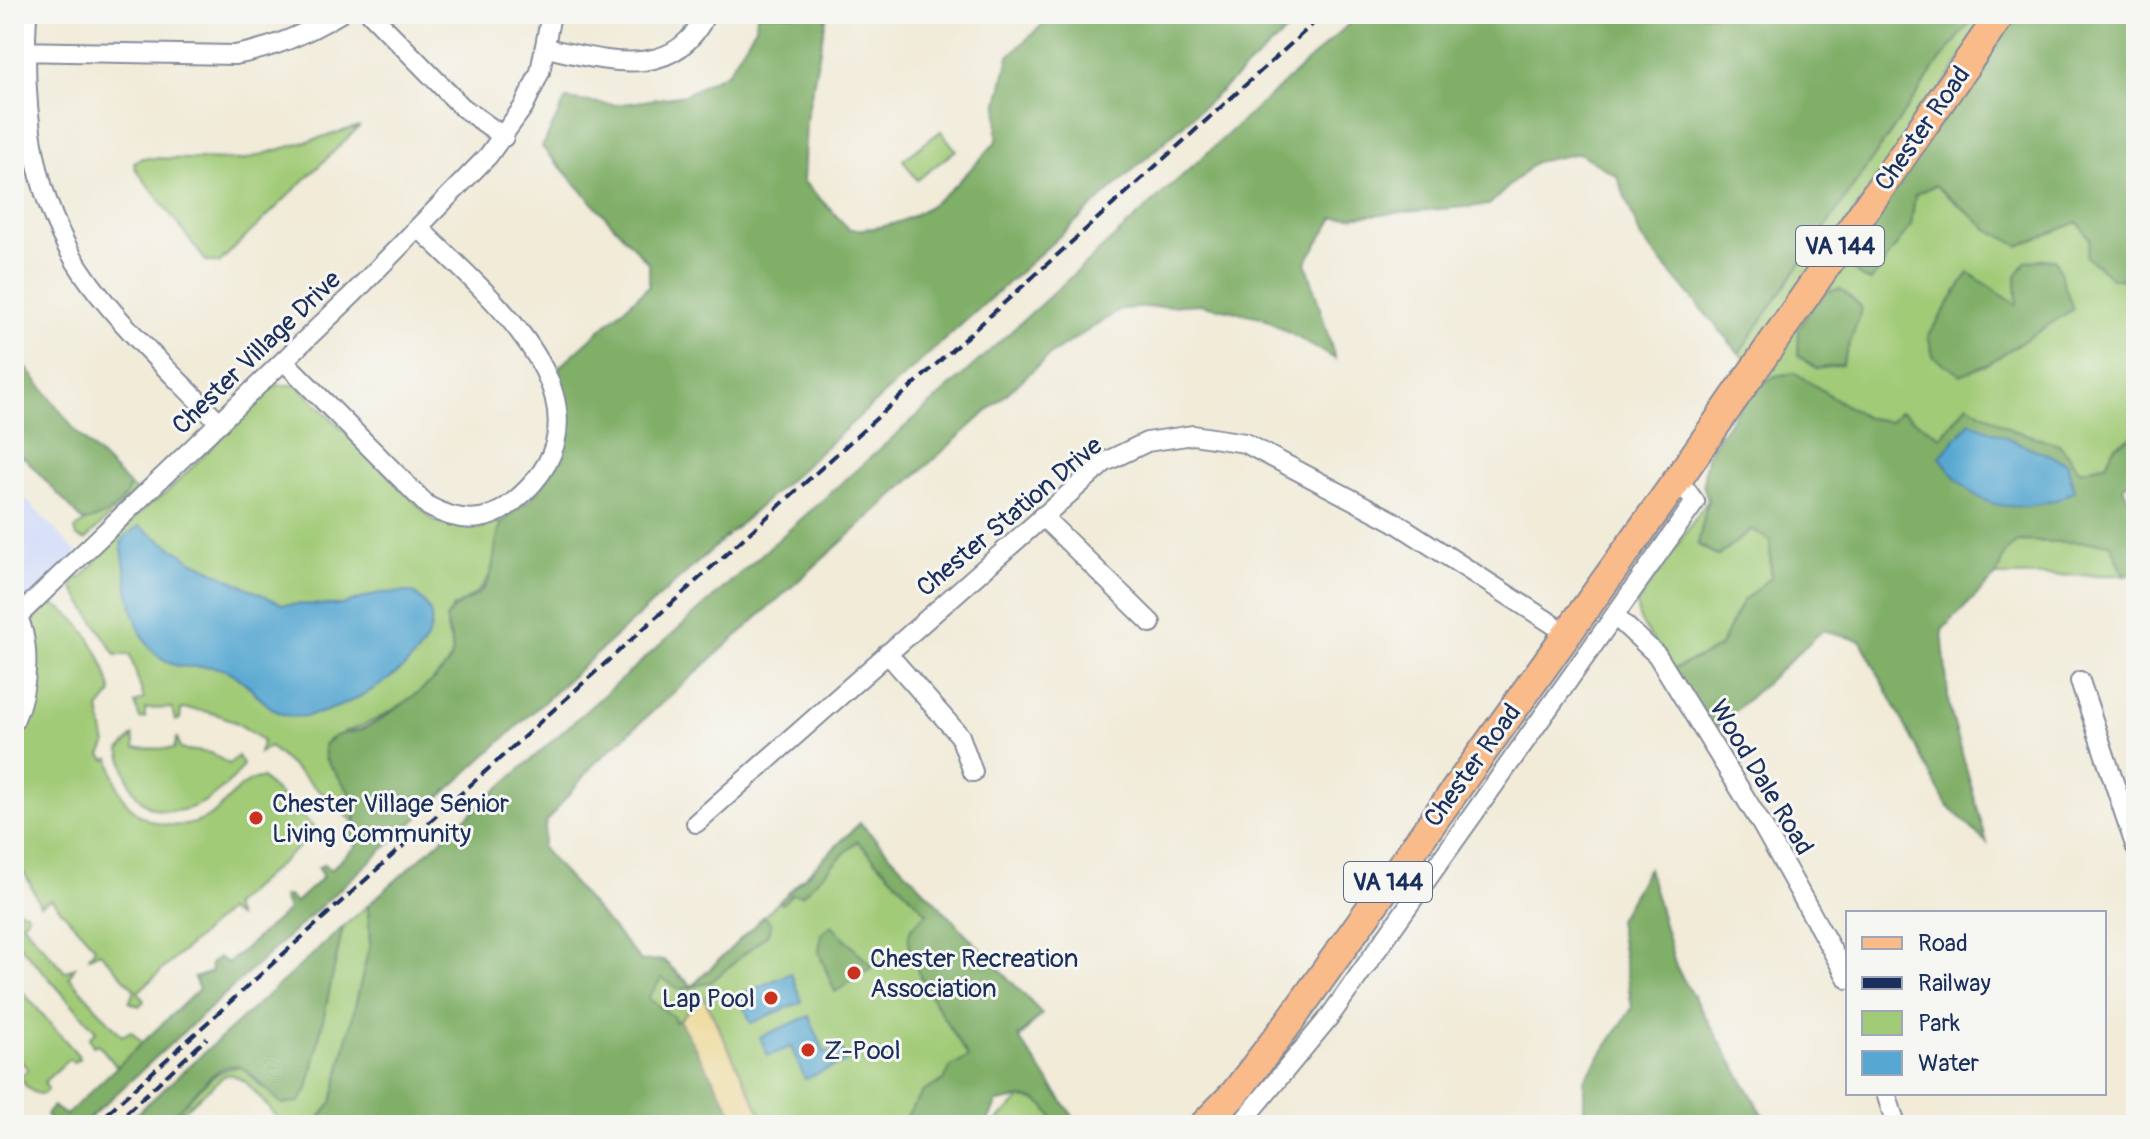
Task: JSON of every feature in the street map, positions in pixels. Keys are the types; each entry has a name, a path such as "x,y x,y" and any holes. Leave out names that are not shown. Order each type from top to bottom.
{"main road":[{"name":"Chester Road","path":"1204,1125 1235,1093 1290,1021 1568,634 2001,14"}],"street":[{"path":"27,14 20,52 30,139 43,189 62,235 88,281 116,315 220,423"},
{"path":"20,52 235,55 264,50 298,38 339,14"},
{"path":"371,14 462,107 504,137"},
{"name":"Chester Village Drive","path":"14,721 21,705 26,665 16,613 284,361 419,228 504,137 535,84 546,48 551,14"},
{"path":"546,48 639,64 663,57 685,44 706,14"},
{"path":"284,361 428,506 450,518 476,520 499,513 520,497 540,475 553,447 556,417 552,386 538,354 510,319 419,228"},
{"name":"Chester Station Drive","path":"696,823 1105,462 1147,442 1193,435 1245,443 1393,521 1568,634"},
{"name":"Chester Road","path":"1240,1125 1330,1016 1695,502 1678,479"},
{"path":"1042,516 1151,623"},
{"name":"Wood Dale Road","path":"1615,616 1657,655 1762,825 1846,975"},
{"path":"887,653 960,736 973,772"},
{"path":"2080,681 2136,848"},
{"path":"1887,1095 1896,1125"}],"shaded area":[{"path":"14,487 82,558 14,609"}],"green space":[{"path":"757,14 827,14 806,120 803,181 849,229 873,228 915,215 950,190 966,174 997,141 998,103 1009,56 1054,14 1306,14 617,635 82,1125 54,1125 46,1115 53,1106 66,1115 199,989 194,978 212,972 210,964 218,957 228,963 288,910 283,897 288,896 295,903 323,877 318,868 324,864 330,870 356,846 349,837 357,825 352,796 325,758 324,745 337,735 362,729 384,717 427,685 448,664 452,646 446,618 483,589 490,576 502,523 530,499 559,454 565,403 559,367 649,286 649,264 542,147 566,99 616,105 685,95 728,72 756,27"},
{"path":"1360,14 1977,14 1939,62 1739,353 1641,238 1617,176 1579,153 1535,162 1489,205 1334,218 1306,262 1335,359 1261,317 1199,304 1122,309 1051,354 592,766 546,822 542,848 641,961 663,960 692,987 680,990 662,978 648,998 674,1017 675,1022 679,1020 740,1125 314,1125 332,1103 370,944 368,905 963,375"},
{"path":"1977,14 1993,14 1748,364 1739,353 1939,62"},
{"path":"2015,14 2136,14 2136,282 2112,278 2086,256 2090,239 2078,222 2019,246 1989,230 1935,185 1915,195 1911,225 1871,281 1860,277 1842,256"},
{"path":"360,126 219,263 206,261 135,168 134,162 142,158 243,160"},
{"path":"941,131 956,150 917,180 903,160"},
{"path":"1935,185 1989,230 2078,222 2090,239 2136,282 2136,434 2114,447 2106,464 2080,471 2059,444 2012,431 1968,404 1941,437 1900,411 1890,423 1864,417 1795,373 1748,394 1842,256 1911,225 1915,195"},
{"path":"2055,259 2073,309 1986,365 1960,375 1933,356 1928,335 1969,273 2017,305 2016,277 2026,261"},
{"path":"1841,289 1862,308 1842,365 1817,369 1798,355 1799,329 1821,292"},
{"path":"14,351 78,434 130,486 112,510 83,521 23,456 14,463"},
{"path":"1795,373 1864,417 1890,422 1900,411 1941,437 1968,404 2012,430 2059,444 2080,471 2106,464 2114,447 2136,434 2136,478 2123,487 2136,515 2136,574 2124,575 2111,543 2018,541 2005,553 1996,576 1942,630 1949,706 1987,843 1946,804 1861,641 1823,630 1713,731 1673,669 1719,648 1742,602 1771,577 1770,541 1752,529 1718,556 1698,544 1708,500 1703,485 1707,454 1748,394 1775,376"},
{"path":"297,385 305,392 434,521 471,529 502,521 494,563 485,582 467,600 452,608 447,627 453,653 446,667 421,691 387,713 345,731 325,758 352,796 354,822 269,746 259,753 263,741 235,722 204,711 181,709 180,719 175,721 172,708 145,709 145,718 140,719 135,703 144,699 130,655 116,655 72,587 74,578 81,578 137,515 168,491 271,388"},
{"path":"130,486 136,491 85,540 77,537 75,529 119,503"},
{"path":"1708,500 1698,545 1718,556 1752,529 1770,541 1771,577 1742,602 1719,648 1673,669 1640,620 1637,603"},
{"path":"2018,541 2111,543 2124,575 1996,576 2005,553"},
{"path":"55,605 85,632 104,667 112,693 99,709 106,745 101,755 106,760 110,758 119,789 132,809 153,821 190,824 213,814 249,782 262,778 324,837 320,842 310,837 232,906 237,917 227,911 138,992 144,1001 139,1006 129,1002 135,990 100,952 89,957 95,947 51,899 40,905 27,877 14,861 14,736 27,716 32,695 33,622 46,606"},
{"path":"133,736 135,748 174,749 177,737 180,749 210,753 229,764 238,756 243,764 232,780 208,800 184,810 160,810 139,798 131,786 120,750"},
{"name":"Chester Recreation Association","path":"860,823 1042,1014 939,1125 637,1125 599,1056 663,960 692,986"},
{"path":"860,823 1042,1014 1018,1037 1079,1125 1057,1125 1045,1107 1027,1098 997,1102 986,1125 901,1125 923,1092 944,1080 950,1068 968,1057 930,995 913,959 910,931 927,913 857,841 802,895 792,894 782,904 779,902"},
{"path":"1648,868 1676,967 1769,1125 1584,1125 1584,1080 1632,1008 1618,920"},
{"path":"368,905 370,944 332,1103 314,1125 284,1125 246,1082 231,1074 224,1076 166,1125 144,1125 174,1113 213,1077 231,1068 242,1067 261,1087 299,1102 308,1089 343,927"},
{"path":"14,909 26,912 28,916 22,923 65,972 75,967 69,977 122,1036 131,1031 142,1042 118,1068 98,1044 93,1046 89,1038 96,1031 14,939"},
{"path":"764,916 771,923 768,934 711,982 692,987"},
{"path":"832,925 872,967 835,992 819,953 821,934"},
{"path":"343,927 308,1089 299,1102 282,1104 244,1069 230,1066 212,1075 172,1115 149,1123 124,1125"},
{"path":"14,982 78,1055 79,1059 73,1062 69,1059 44,1082 48,1089 43,1094 32,1091 24,1083 21,1076 28,1069 14,1054"},
{"path":"1021,1098 1045,1102 1057,1125 992,1125"}],"sand":[{"path":"703,996 766,1124 740,1125 679,1020"}],"water":[{"path":"1970,422 2067,463 2074,491 2050,502 2033,505 2002,506 1979,498 1959,481 1940,457"},
{"path":"139,526 194,562 282,604 342,605 379,593 412,592 429,611 430,632 417,654 368,692 311,715 281,713 227,671 215,667 180,666 164,661 151,649 135,616 121,543"},
{"name":"Lap Pool","path":"791,973 802,1002 751,1023 739,995"},
{"name":"Z-Pool","path":"809,1016 825,1053 840,1047 847,1061 805,1079 791,1047 768,1056 760,1037"}],"railway":[{"path":"94,1125 1324,14"},
{"path":"113,1125 207,1038"}],"place":[{"name":"Chester Village Senior Living Community","path":"256,818"},
{"name":"Chester Recreation Association","path":"854,973"},
{"name":"Lap Pool","path":"771,998"},
{"name":"Z-Pool","path":"808,1050"}]}
